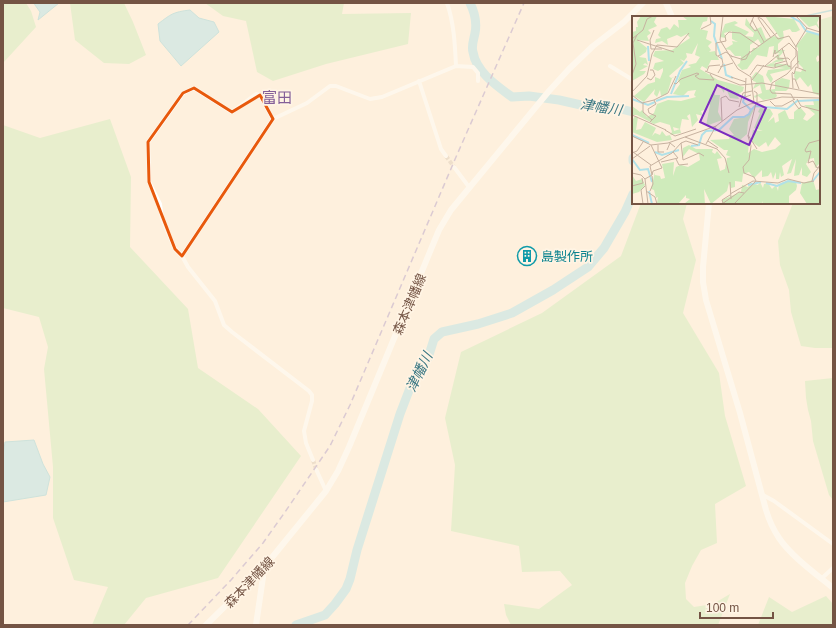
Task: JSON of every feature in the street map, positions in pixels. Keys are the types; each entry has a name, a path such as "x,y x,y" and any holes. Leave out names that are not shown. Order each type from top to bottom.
{"main road":[{"path":"631,3 636,9"},
{"name":"森本津幡線","path":"206,625 261,571 326,491 338,471 439,230 451,210 549,91 569,69 593,46 624,22 643,3"},
{"path":"666,3 672,16"},
{"path":"709,204 702,267 706,300 740,413 761,494 771,524 779,538 799,559 833,588"},
{"path":"256,625 263,577 261,571"}],"street":[{"path":"446,3 452,24 456,66"},
{"path":"182,256 273,119 307,103 330,86 336,86 370,99 382,97 456,66 473,67 478,73 478,81"},
{"path":"610,66 632,79"},
{"path":"419,81 441,149 446,156"},
{"path":"273,119 260,95 256,94 232,112 194,88 183,92 148,142 149,182 160,204 162,219 175,249 216,301 224,325 309,391 312,395 312,401 304,432 306,443 313,460"},
{"path":"454,167 469,187"},
{"path":"316,468 326,491"},
{"path":"761,494 774,501 833,544"},
{"path":"822,579 833,568"}],"highlighted area":[{"path":"194,88 232,112 260,95 273,119 182,256 175,249 149,182 148,142 183,93"}],"green space":[{"path":"3,3 26,3 31,11 36,27 3,63"},
{"path":"70,3 124,3 146,55 129,64 104,63 75,40"},
{"path":"205,3 344,3 342,14 411,13 408,44 326,64 273,81 257,72 246,21 223,16"},
{"path":"833,16 833,348 801,346 791,312 789,290 780,265 778,241 793,204 820,204 820,20"},
{"path":"110,119 131,177 130,247 188,309 198,368 258,409 301,456 218,578 146,598 124,625 92,625 108,587 74,580 53,518 53,467 44,369 48,347 39,317 3,308 3,125 40,138"},
{"path":"641,204 687,204 683,219 696,260 683,313 719,373 725,416 746,486 715,504 717,543 701,550 692,566 685,583 686,599 694,607 713,604 730,594 718,625 511,625 506,615 504,604 539,609 572,585 560,571 522,572 519,546 451,531 455,465 445,418 461,352 542,313 621,256"},
{"path":"833,378 833,500 829,495 813,441 811,421 806,398 805,381"},
{"path":"826,596 833,604 833,625 758,625 769,597 792,612"}],"water":[{"path":"34,3 59,3 38,20 40,12"},
{"path":"190,10 199,18 214,22 219,32 181,66 160,41 158,24 172,14"},
{"path":"34,440 43,464 50,477 46,495 3,502 3,455 5,442"}],"waterway":[{"name":"津幡川","path":"470,3 476,22 472,50 478,66 488,78 512,97 529,96 581,105 613,107 632,112"},
{"path":"806,16 833,10"},
{"name":"津幡川","path":"296,625 325,615 346,589 400,414 418,371 428,358 434,339 442,332 478,324 512,313 553,290 588,267 604,248 625,212 632,196"}],"tunnel":[{"path":"446,156 454,167"},
{"path":"313,460 316,469"}],"railway":[{"path":"188,625 231,580 263,543 330,446 350,405 456,157 524,3"}],"place":[{"name":"島製作所","path":"527,256"}],"district":[{"name":"富田","path":"277,98"}]}
